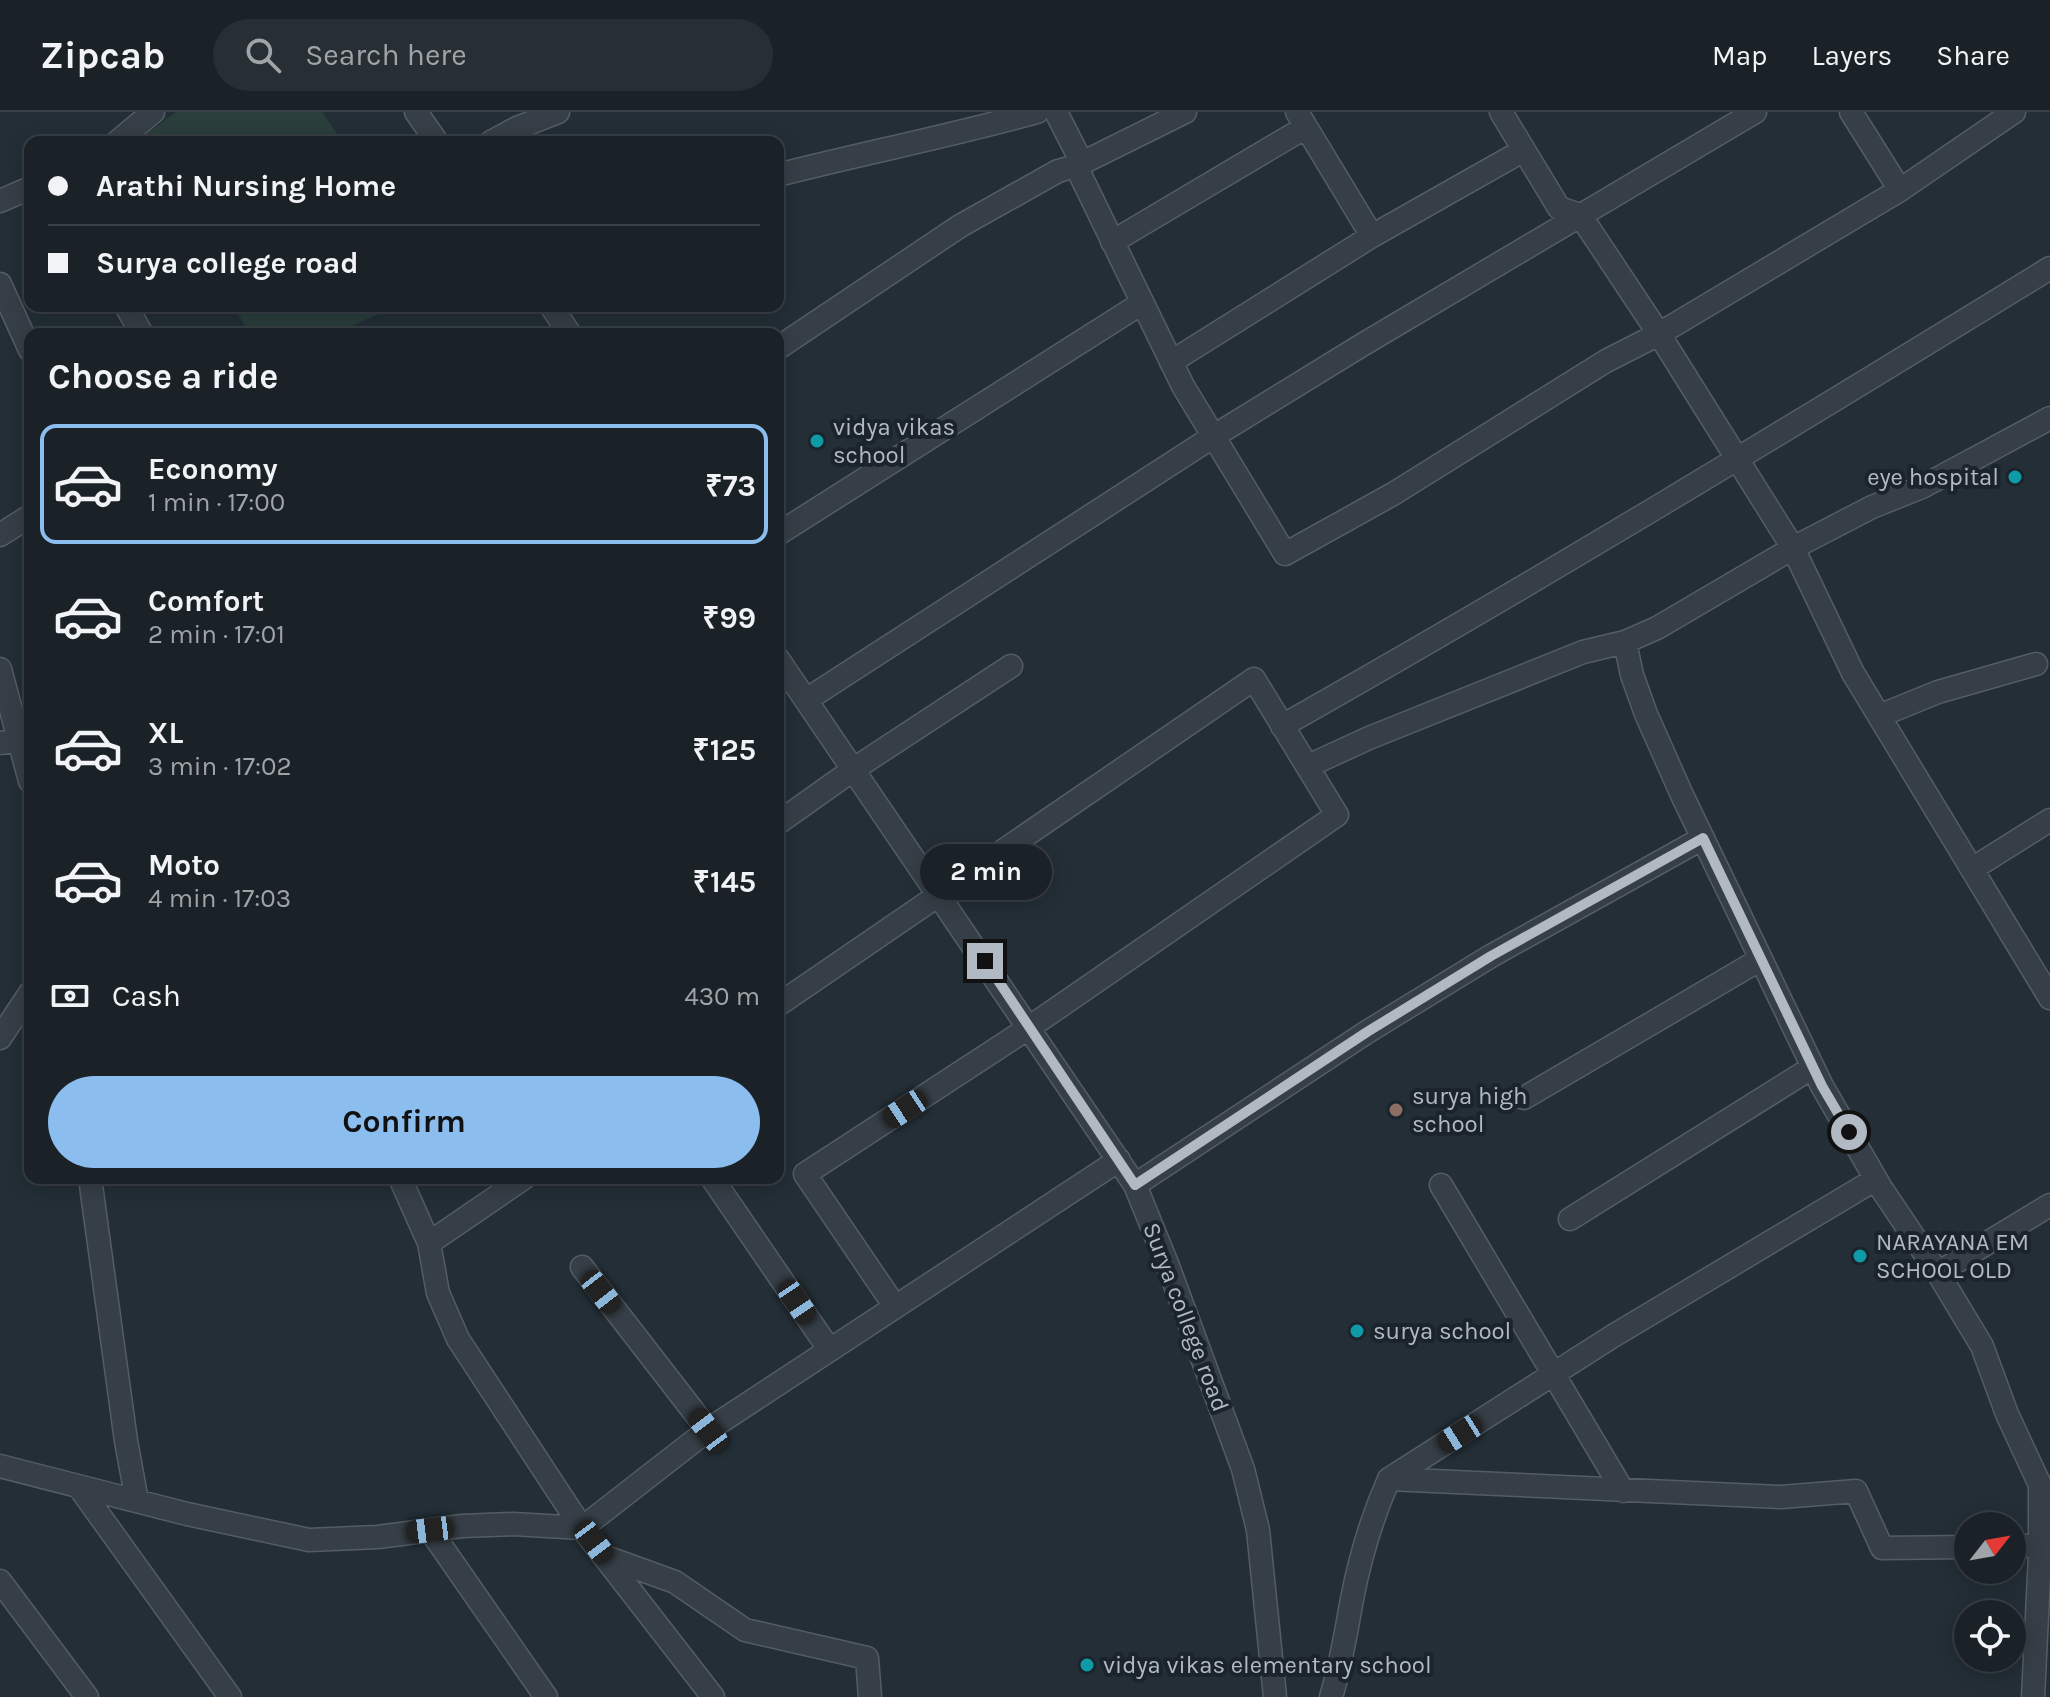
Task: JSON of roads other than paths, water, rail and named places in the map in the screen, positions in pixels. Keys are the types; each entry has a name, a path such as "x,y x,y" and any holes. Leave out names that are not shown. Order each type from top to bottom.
{"street":[{"path":"124,136 153,112"},
{"path":"416,112 433,136"},
{"path":"502,136 558,112"},
{"path":"784,174 1037,112"},
{"path":"1056,112 1112,242 1171,362 1285,554 1393,494 1606,361 1659,334 1900,190 2014,112"},
{"path":"784,344 960,226 1058,171 1079,164 1185,112"},
{"path":"1501,112 1559,208 1580,215 1738,459 1793,548 1853,673 1972,869 2046,983"},
{"path":"806,700 1214,436 1755,112"},
{"path":"1851,112 1900,190"},
{"path":"1112,242 1301,120 1372,236"},
{"path":"1171,362 1372,236 1524,150"},
{"path":"0,201 24,191"},
{"path":"1282,726 1447,633 2050,268"},
{"path":"0,284 24,337"},
{"path":"784,530 1142,303"},
{"path":"1308,766 1369,738 1583,652 1625,642 1657,628 1793,548 1872,507 1922,487 2050,418"},
{"path":"0,535 24,520"},
{"path":"1625,642 1632,675 1646,714 1813,1067 1876,1179 1982,1346 2007,1414 2045,1493 2040,1546 2039,1680"},
{"path":"1879,716 1938,692 2036,664"},
{"path":"784,819 1011,666"},
{"name":"Surya college road","path":"784,668 1135,1185 1243,1469 1258,1530 1275,1697"},
{"path":"0,669 10,742 24,769"},
{"path":"784,1001 1254,679 1337,815 1030,1027 805,1174 894,1305"},
{"path":"1972,869 2050,820"},
{"path":"1135,1185 1367,1032 1491,956 1703,838"},
{"path":"1524,1098 1761,959"},
{"path":"0,1038 24,1002"},
{"path":"1570,1219 1813,1067"},
{"path":"0,1466 309,1540 378,1537 513,1524 582,1528 708,1430 1119,1160"},
{"path":"1331,1697 1375,1513 1389,1479 1613,1336 1876,1179"},
{"path":"91,1184 137,1501"},
{"path":"403,1184 429,1243 438,1293 458,1339 582,1528 713,1697"},
{"path":"429,1243 515,1184"},
{"path":"716,1184 829,1349"},
{"path":"1441,1185 1623,1491"},
{"path":"1938,1273 2050,1205"},
{"path":"582,1267 708,1430"},
{"path":"1389,1479 1781,1497 1856,1491 1882,1548 1954,1547"},
{"path":"79,1487 230,1697"},
{"path":"430,1530 546,1697"},
{"path":"2026,1546 2040,1546"},
{"path":"605,1557 675,1582 745,1630 867,1658 870,1697"},
{"path":"0,1581 87,1697"}],"place":[{"name":"vidya vikas school","path":"817,441"},
{"name":"eye hospital","path":"2015,477"},
{"name":"surya high school","path":"1396,1110"},
{"name":"NARAYANA EM SCHOOL OLD","path":"1860,1256"},
{"name":"surya school","path":"1357,1331"},
{"name":"vidya vikas elementary school","path":"1087,1665"}]}
